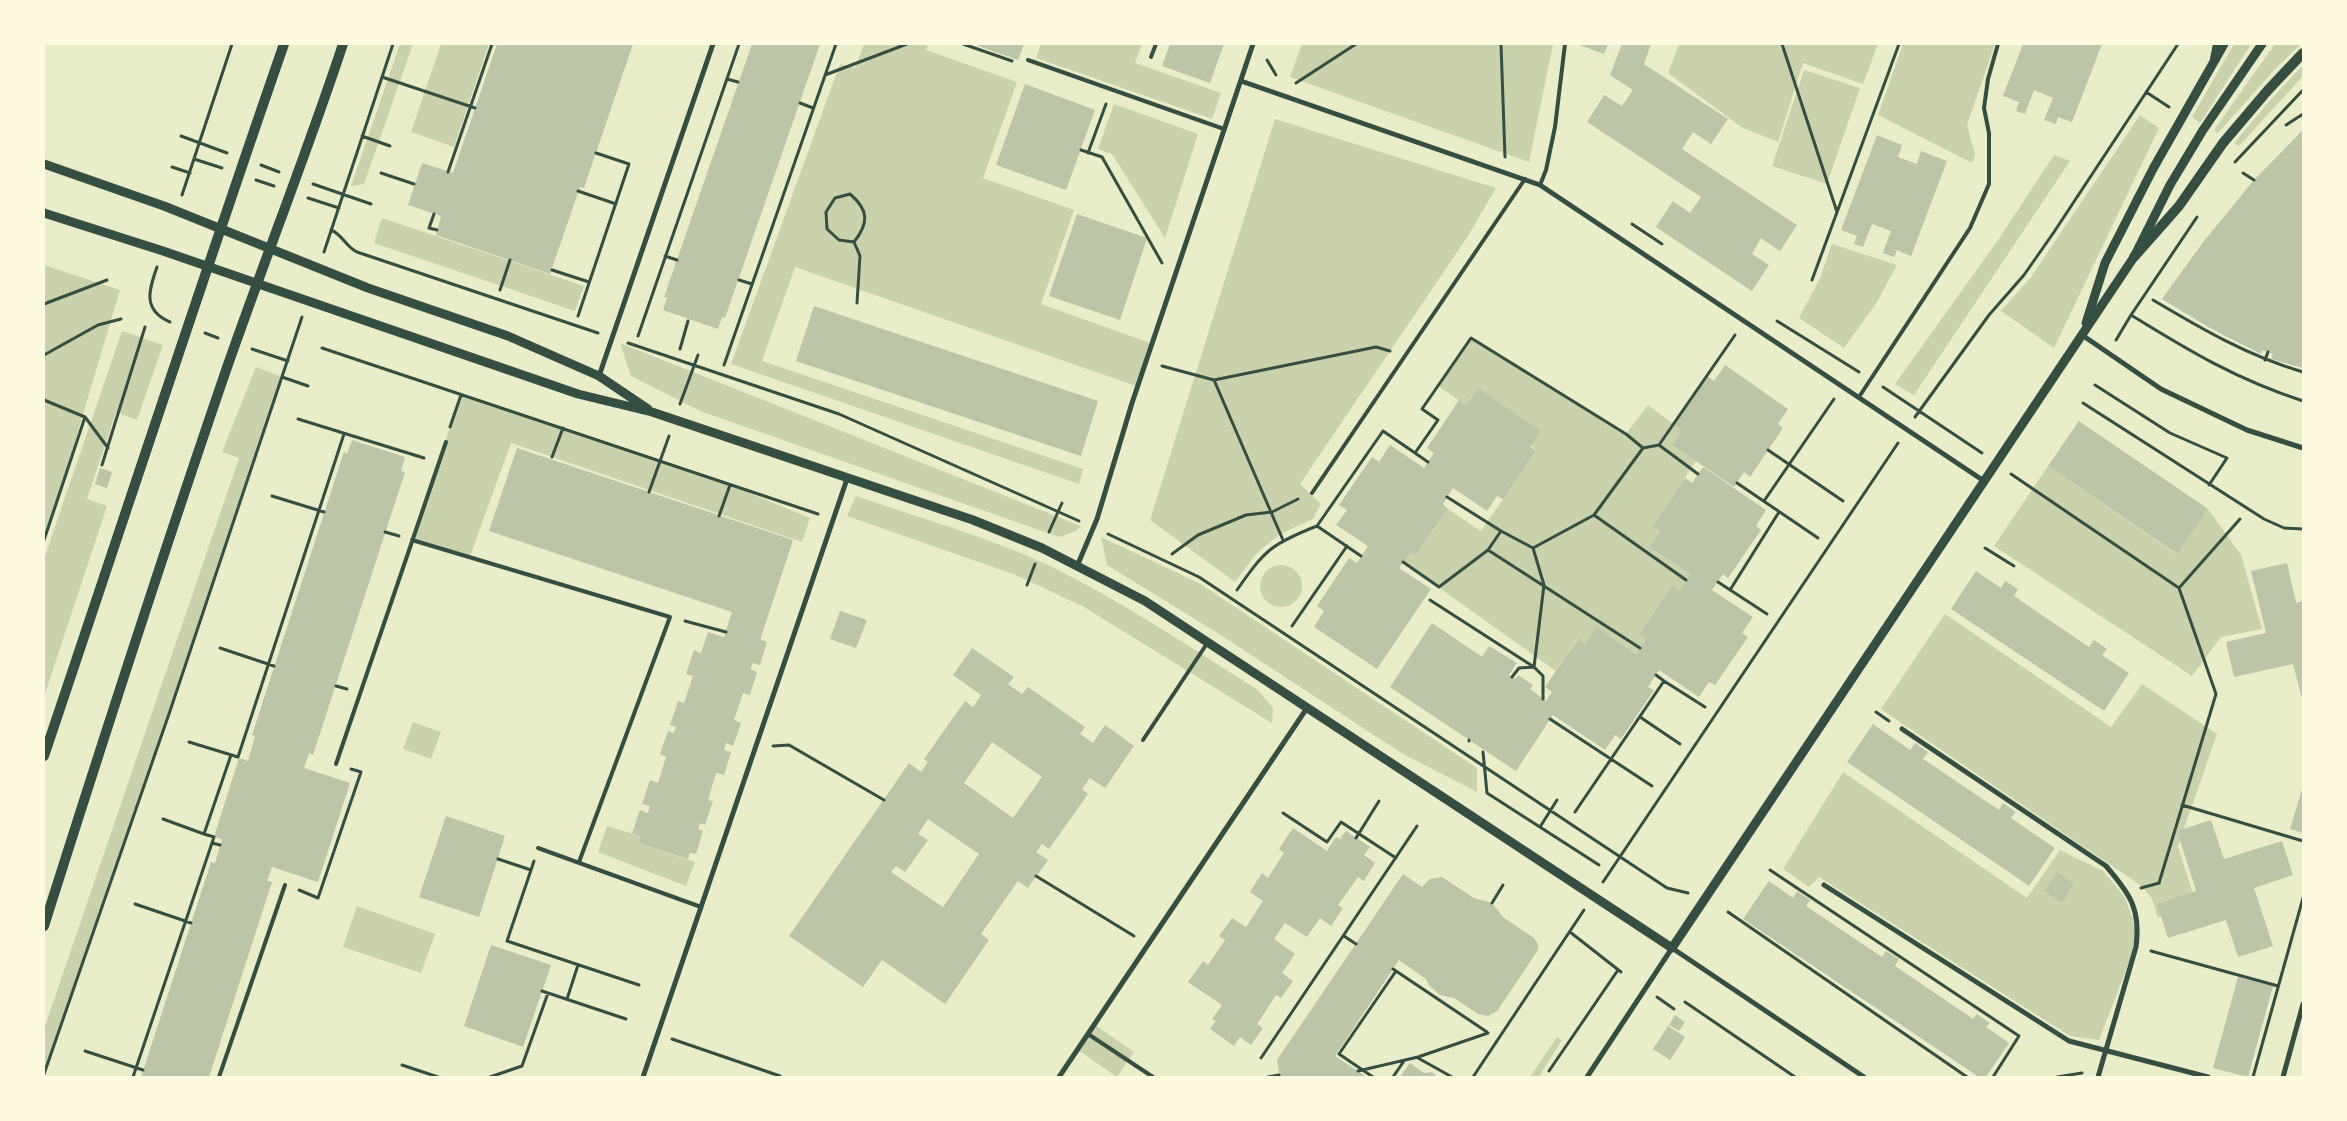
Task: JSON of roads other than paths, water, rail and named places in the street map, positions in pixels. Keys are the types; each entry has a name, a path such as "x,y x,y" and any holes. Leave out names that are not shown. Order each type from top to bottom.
{"main road":[{"path":"44,756 238,173 284,44"},
{"path":"44,926 146,606 236,344 297,178 343,44"},
{"path":"2215,59 2218,44"},
{"path":"2134,257 2179,206 2223,144 2268,90 2303,53"}],"street":[{"path":"599,376 713,44"},
{"path":"1078,564 1097,519 1146,361 1253,44"},
{"path":"2082,335 2105,263 2154,167 2224,44"},
{"path":"1587,1077 2134,257 2179,170 2262,44"},
{"path":"1241,81 1540,186 1984,481"},
{"path":"44,164 107,185 368,288 508,336 599,376 652,412"},
{"path":"44,214 208,266 578,394 652,412 973,520 1078,564 1145,601 1208,642 1864,1077"},
{"path":"2082,335 2161,389 2214,416 2247,430 2303,448"},
{"path":"643,1077 847,479"},
{"path":"1059,1077 1307,708"},
{"path":"1902,729 2106,866 2127,891 2136,915 2138,932 2136,947 2098,1077"},
{"path":"1824,885 2069,1041 2208,1077"},
{"path":"2283,1077 2303,1004"}],"lane":[{"path":"1151,57 1156,44"},
{"path":"1540,186 1546,170 1555,127 1564,44"},
{"path":"1859,397 1970,228 1989,184 1990,147 1984,108 1988,79 1998,44"},
{"path":"1028,60 1224,128"},
{"path":"1312,493 1524,179"},
{"path":"336,764 446,442"},
{"path":"412,540 670,618 579,862"},
{"path":"1143,740 1208,642"},
{"path":"538,848 701,907"},
{"path":"219,1077 285,885"},
{"path":"1088,1034 1153,1077"}]}
